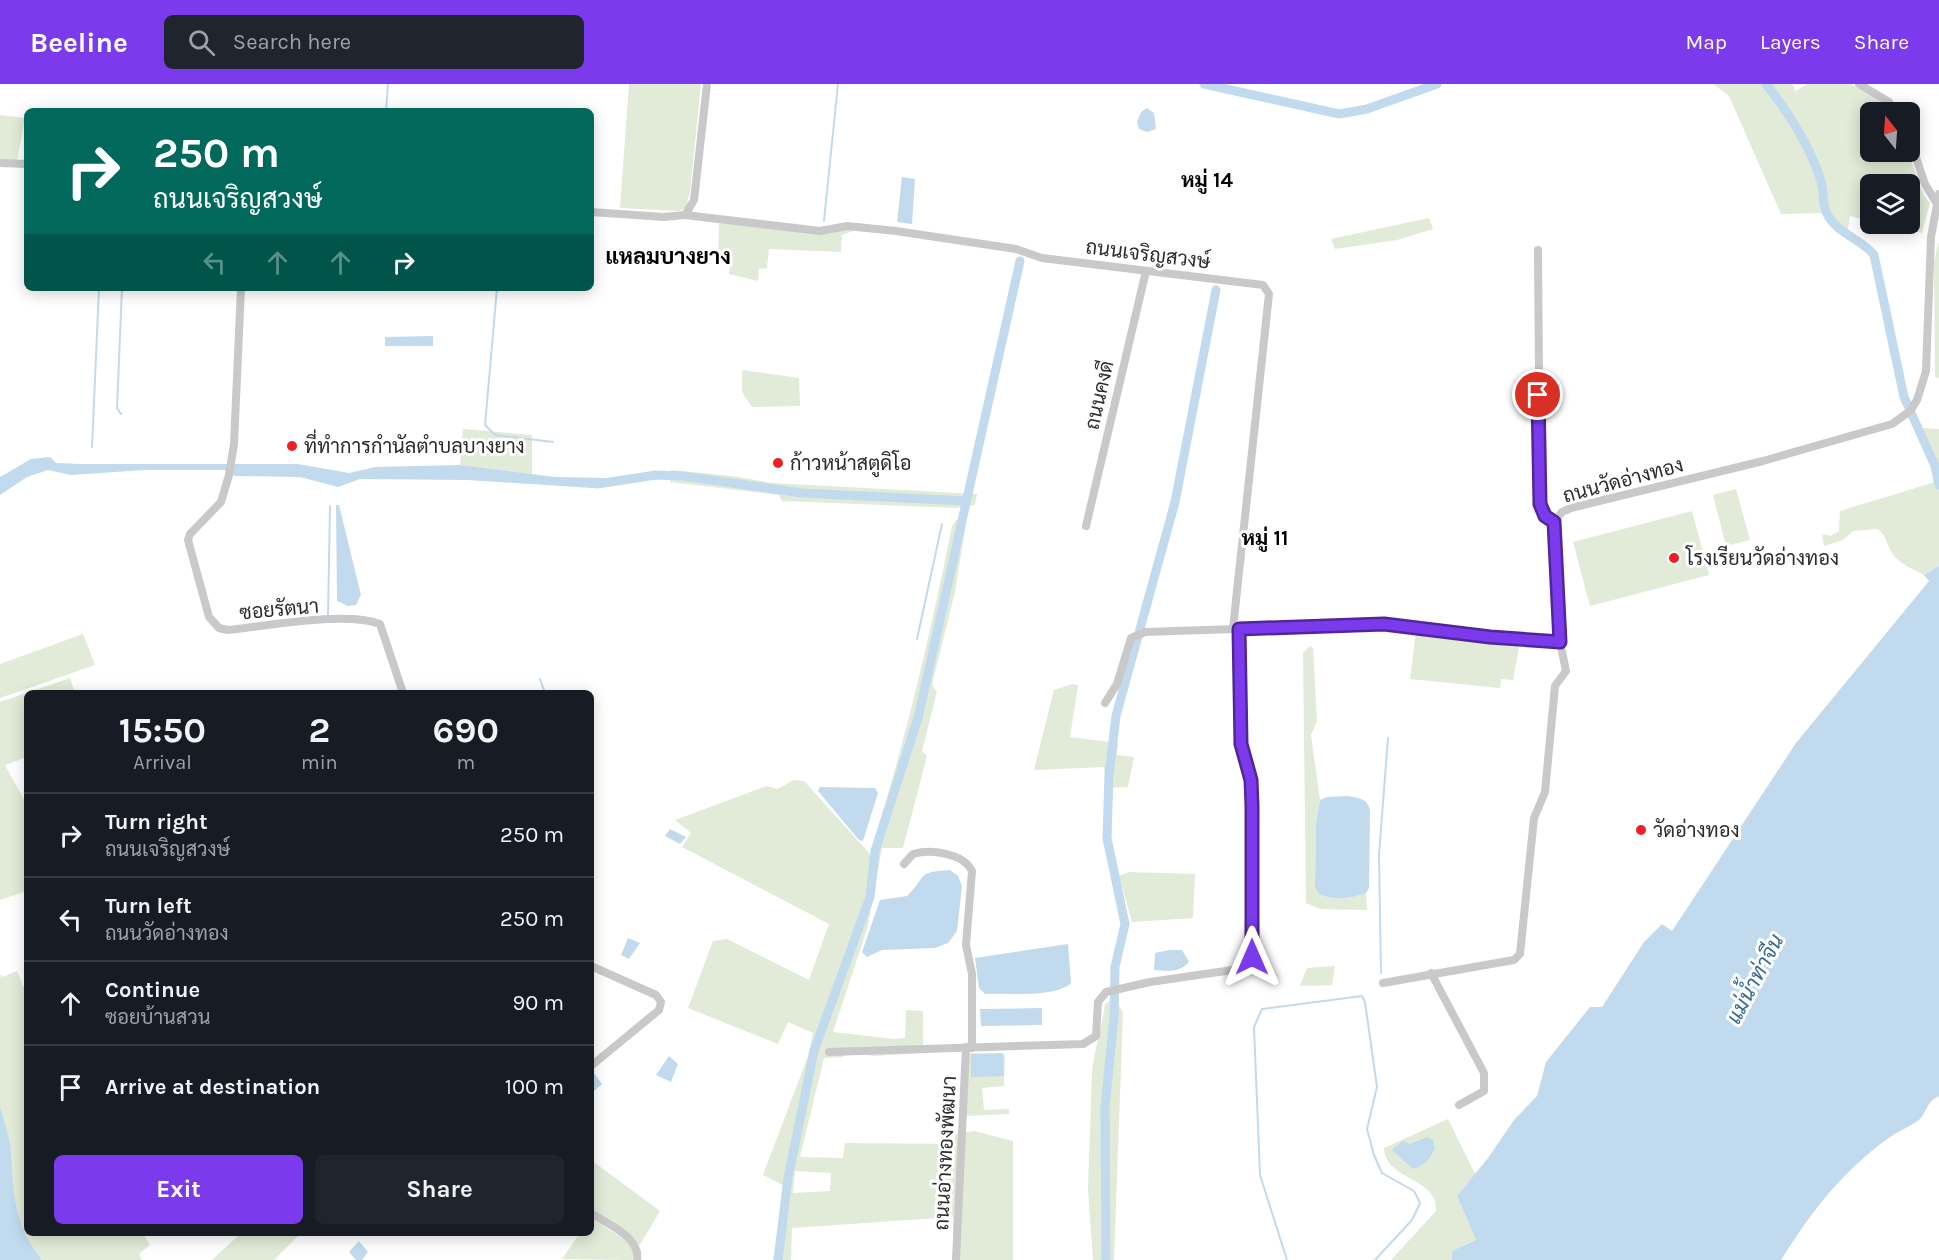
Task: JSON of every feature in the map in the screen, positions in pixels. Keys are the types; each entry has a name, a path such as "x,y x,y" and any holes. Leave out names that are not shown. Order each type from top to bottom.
{"street":[{"path":"685,215 694,200 707,84"},
{"path":"1859,84 1889,102"},
{"path":"1918,162 1925,183 1937,204"},
{"path":"0,163 24,164"},
{"name":"ถนนวัดอ่างทอง","path":"1383,983 1514,960 1522,951 1522,915 1534,818 1545,792 1555,686 1566,671 1560,642 1554,522 1562,512 1571,508 1763,461 1892,424 1901,419 1917,400 1926,371 1927,293 1931,237 1939,194"},
{"name":"ถนนเจริญสวงษ์","path":"594,212 664,217 685,215 820,231 847,226 896,231 1016,249 1042,258 1258,283 1268,288 1236,628"},
{"path":"1538,250 1540,504 1545,516 1554,522"},
{"name":"ถนนคงดี","path":"1086,526 1146,271"},
{"name":"ซอยรัตนา","path":"241,291 232,461 221,502 190,534 188,540 209,617 214,625 228,630 313,621 369,620 380,624 402,690"},
{"path":"1105,703 1116,684 1126,648 1140,633 1392,624 1490,637 1560,642"},
{"name":"ถนนอ่างทองพัฒนา","path":"829,1052 969,1048 1091,1041 1097,1030 1098,1002 1106,992 1128,986 1246,968 1252,957 1252,806 1251,780 1241,744 1236,628"},
{"name":"ถนนอ่างทองพัฒนา","path":"904,864 913,854 938,854 957,857 965,861 972,871 966,945 972,974 969,1048 956,1260"},
{"path":"594,967 656,995 661,1002 658,1010 594,1063"},
{"path":"1431,973 1484,1073 1484,1091 1459,1105"},
{"path":"594,1215 633,1242 638,1253 637,1260"}],"green space":[{"path":"629,84 701,84 690,192 686,207 680,211 620,208"},
{"path":"1713,84 1792,84 1795,91 1808,84 1851,84 1881,102 1860,102 1860,162 1912,162 1916,174 1860,174 1860,218 1850,216 1847,236 1822,213 1781,214 1729,96"},
{"path":"0,115 24,118 17,160 0,160"},
{"path":"1920,186 1930,203 1922,233 1920,233"},
{"path":"1429,218 1433,229 1397,240 1335,249 1331,239"},
{"path":"719,223 768,228 846,228 853,231 842,235 841,252 769,249 767,268 759,269 758,281 729,274 730,259 718,259"},
{"path":"1938,243 1939,378 1935,377 1934,262"},
{"path":"742,370 799,378 800,406 752,407 742,392"},
{"path":"1923,428 1939,429 1939,566 1924,575 1905,565 1892,554 1884,535 1878,529 1853,531 1843,540 1824,546 1822,534 1831,536 1839,531 1840,511 1935,482"},
{"path":"463,429 532,435 532,474 460,465"},
{"path":"671,470 732,476 772,483 977,494 975,505 956,508 782,501 779,495 670,482"},
{"path":"1736,489 1750,540 1726,546 1713,495"},
{"path":"1692,511 1709,575 1590,606 1573,542"},
{"path":"967,516 955,592 932,685 937,692 922,751 927,756 903,848 882,848 868,926 833,1032 894,1039 905,1038 906,1010 923,1011 923,1053 874,1056 845,1051 843,1057 824,1058 800,1157 843,1158 845,1143 954,1144 956,1134 974,1131 1013,1141 1013,1260 953,1260 953,1217 792,1228 791,1260 773,1260 785,1186 763,1175 808,1056 813,1033 788,1022 778,1044 688,1008 713,941 727,939 809,980 829,924 682,847 691,833 675,820 767,786 777,789 794,780 804,781 870,854 905,732 935,609 952,526 956,520","holes":["795,1171 831,1173 830,1191 793,1193"]},
{"path":"1416,632 1520,643 1513,680 1501,679 1500,688 1410,679"},
{"path":"83,634 95,665 0,698 0,664"},
{"path":"1310,646 1313,648 1317,721 1311,735 1320,800 1316,824 1315,888 1320,895 1332,898 1349,898 1366,893 1367,910 1320,909 1306,903 1303,653"},
{"path":"70,678 74,690 35,690"},
{"path":"1072,684 1078,685 1070,737 1118,743 1117,755 1134,757 1128,787 1106,788 1104,767 1034,770 1054,690"},
{"path":"24,694 24,758 5,765 24,800 24,892 0,900 0,702"},
{"path":"1129,872 1195,874 1193,918 1132,922 1119,876"},
{"path":"1335,966 1332,985 1300,986 1307,968"},
{"path":"17,971 24,988 24,1232 19,1222 10,1171 11,1152 0,1107 0,974 2,977"},
{"path":"1115,998 1123,1013 1114,1260 1093,1260 1088,1190 1092,1071 1105,1004"},
{"path":"968,1053 1005,1055 1004,1086 982,1088 984,1110 1009,1109 1009,1114 966,1116"},
{"path":"1448,1119 1475,1174 1457,1196 1476,1240 1452,1251 1452,1260 1391,1260 1436,1211 1435,1200 1429,1191 1393,1167 1387,1159 1384,1148"},
{"path":"594,1162 660,1211 640,1245 594,1211"},
{"path":"594,1220 633,1245 635,1252 632,1260 562,1259 578,1236 594,1236"},
{"path":"26,1236 145,1236 150,1245 139,1254 142,1260 42,1260 32,1249"},
{"path":"238,1236 298,1236 274,1260 212,1260"}],"water":[{"path":"1147,108 1154,113 1156,129 1147,132 1139,129 1137,122 1141,112"},
{"path":"902,177 915,179 912,224 897,222"},
{"path":"433,336 433,346 385,346 385,337"},
{"path":"50,457 56,463 82,464 298,464 349,473 375,467 460,465 555,477 609,478 609,486 592,488 467,480 360,479 338,487 300,477 235,476 224,470 144,470 71,475 48,470 27,477 0,495 0,477 31,459"},
{"path":"336,505 339,505 361,595 356,605 348,606 337,601"},
{"name":"แม่น้ำท่าจีน","path":"1939,566 1939,1096 1932,1101 1919,1120 1870,1152 1841,1180 1804,1225 1781,1260 1452,1260 1452,1251 1476,1240 1457,1196 1488,1158 1514,1120 1537,1096 1546,1062 1590,1007 1602,1007 1644,942 1662,924 1672,931 1796,743 1929,581 1924,575"},
{"path":"820,787 875,788 878,793 863,841 859,840 818,791"},
{"path":"1347,796 1365,801 1370,810 1369,888 1366,893 1354,897 1332,898 1320,895 1315,888 1316,824 1320,800 1327,797"},
{"path":"670,829 686,837 680,844 665,836"},
{"path":"950,870 958,876 962,886 957,931 948,943 935,948 882,950 867,957 862,952 880,900 907,896 923,876 931,872"},
{"path":"628,938 640,943 629,959 621,955"},
{"path":"1068,944 1071,983 1064,988 1043,993 985,994 979,988 975,958"},
{"path":"1182,950 1189,962 1177,970 1154,970 1155,953"},
{"path":"1042,1008 1042,1025 981,1026 980,1009"},
{"path":"1003,1053 1004,1076 971,1077 971,1054"},
{"path":"669,1056 678,1064 671,1082 656,1075"},
{"path":"594,1073 602,1084 594,1091"},
{"path":"0,1107 7,1130 17,1210 24,1236 27,1236 42,1260 0,1260"},
{"path":"1427,1137 1433,1140 1435,1148 1427,1161 1413,1169 1392,1150 1403,1141 1410,1144"},
{"path":"359,1241 368,1252 362,1260 356,1260 349,1252"}],"waterway":[{"path":"386,108 388,84"},
{"path":"824,221 838,84"},
{"path":"1204,84 1339,114 1367,109 1437,84"},
{"path":"1766,84 1805,142 1821,181 1825,208 1830,220 1874,255 1904,397 1935,466 1939,485"},
{"path":"778,1260 788,1178 814,1051 870,897 875,851 918,718 1020,261"},
{"path":"1106,1260 1105,1107 1114,1017 1115,967 1125,924 1107,838 1109,775 1116,716 1175,502 1216,290"},
{"path":"92,447 99,291"},
{"path":"121,414 117,408 122,291"},
{"path":"497,291 485,425 495,435 553,442"},
{"path":"597,484 656,475 683,476 802,493 965,501"},
{"path":"328,615 330,506"},
{"path":"917,639 942,524"},
{"path":"540,679 544,690"},
{"path":"1381,973 1379,855 1388,738"},
{"path":"1287,1260 1260,1175 1254,1027 1262,1009 1362,996 1365,1002 1377,1087 1367,1129 1374,1155 1382,1173 1414,1191 1420,1203 1412,1220 1375,1260"}],"place":[{"name":"ที่ทำการกำนัลตำบลบางยาง","path":"292,446"},
{"name":"ก้าวหน้าสตูดิโอ","path":"778,463"},
{"name":"โรงเรียนวัดอ่างทอง","path":"1674,558"},
{"name":"วัดอ่างทอง","path":"1641,830"}],"district":[{"name":"หมู่ 14","path":"1207,180"},
{"name":"แหลมบางยาง","path":"668,256"},
{"name":"หมู่ 11","path":"1265,538"}],"route":[{"path":"1252,957 1251,780 1241,744 1239,629 1384,624 1490,637 1560,642 1554,522 1545,516 1540,504 1538,395"}]}
